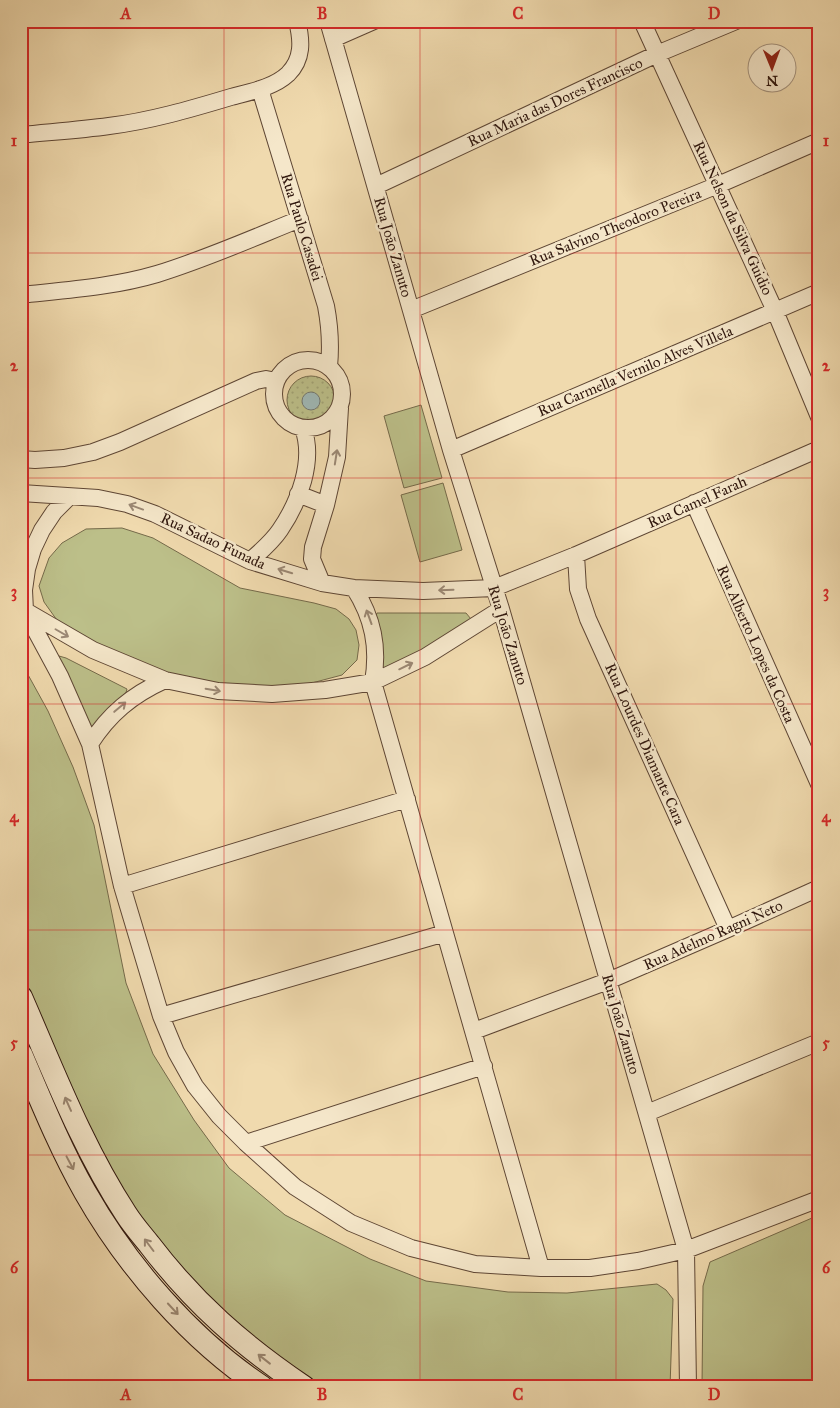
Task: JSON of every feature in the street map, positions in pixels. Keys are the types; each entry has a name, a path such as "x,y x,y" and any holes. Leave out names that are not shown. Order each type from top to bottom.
{"main road":[{"path":"21,996 84,1142 127,1216 161,1261 214,1318 263,1359 304,1387"},
{"path":"21,1054 64,1152 107,1229 170,1307 205,1341 262,1387"}],"street":[{"path":"21,135 110,126 186,110 260,89 282,79 288,74 300,56 301,40 297,21"},
{"name":"Rua João Zanuto","path":"328,21 450,450 501,609 686,1250 688,1387"},
{"path":"333,39 374,21"},
{"name":"Rua Nelson da Silva Guidio","path":"642,21 775,311 819,417"},
{"name":"Rua Maria das Dores Francisco","path":"376,186 658,54 736,21"},
{"name":"Rua Paulo Casadei","path":"260,89 326,306 330,326 331,347 329,367"},
{"name":"Rua Salvino Theodoro Pereira","path":"411,310 718,185 819,141"},
{"path":"21,295 88,288 156,274 300,219"},
{"name":"Rua Carmella Vernilo Alves Villela","path":"450,450 819,292"},
{"path":"322,583 312,559 313,547 326,505 337,457 342,390 340,381 329,367 313,360 295,362 287,367 276,381 274,398 276,407 287,421 303,428 312,428 329,422 340,408"},
{"path":"21,459 64,458 93,452 120,442 256,381 266,379 276,381"},
{"path":"250,561 266,547 279,531 290,513 298,494 308,458 303,428"},
{"name":"Rua Camel Farah","path":"494,588 576,555 819,449"},
{"name":"Rua Sadao Funada","path":"21,493 98,498 127,504 154,514 250,561 322,583 354,588 423,591 494,588"},
{"path":"298,494 326,505"},
{"path":"69,497 54,512 42,530 33,549 26,576 23,609 60,676 90,744 122,886 161,1016 176,1052 195,1086 219,1116 246,1143 295,1187 351,1223 411,1248 475,1264 541,1268 590,1268 638,1262 686,1250 819,1199"},
{"name":"Rua Alberto Lopes da Costa","path":"694,502 819,784"},
{"name":"Rua Lourdes Diamante Cara","path":"576,555 578,589 588,619 728,929"},
{"path":"354,588 370,617 376,649 376,666 373,682 541,1268"},
{"path":"23,609 93,650 166,680 218,692 272,694 325,690 373,682 425,657 501,609"},
{"path":"90,744 100,727 124,704 147,688 166,680"},
{"path":"122,886 407,799"},
{"name":"Rua Adelmo Ragni Neto","path":"474,1031 608,981 819,888"},
{"path":"161,1016 445,934"},
{"path":"647,1113 819,1042"},
{"path":"246,1143 484,1066"}],"green space":[{"path":"306,376 316,376 328,383 335,395 335,405 328,417 316,424 306,424 298,420 291,413 287,405 287,395 291,387 298,380"},
{"path":"421,405 442,478 404,488 384,416"},
{"path":"443,483 462,550 420,562 401,495"},
{"path":"122,528 153,538 240,588 336,609 349,619 356,630 359,645 357,660 342,675 308,684 263,690 174,679 91,644 59,623 44,602 39,586 49,558 62,543 86,529"},
{"path":"377,613 466,613 471,619 455,634 380,671 382,644 375,618"},
{"path":"59,656 127,689 125,696 93,728 88,729 55,660"},
{"path":"21,662 48,711 73,767 94,825 126,983 153,1054 194,1120 229,1168 285,1215 370,1259 426,1281 508,1292 567,1293 657,1284 666,1290 673,1299 670,1387 324,1387 311,1380 211,1307 123,1201 21,976"},
{"path":"819,1215 819,1387 702,1387 703,1286 710,1262"}],"water":[{"path":"311,392 317,395 320,401 317,407 311,410 305,407 302,401 305,395"}]}
